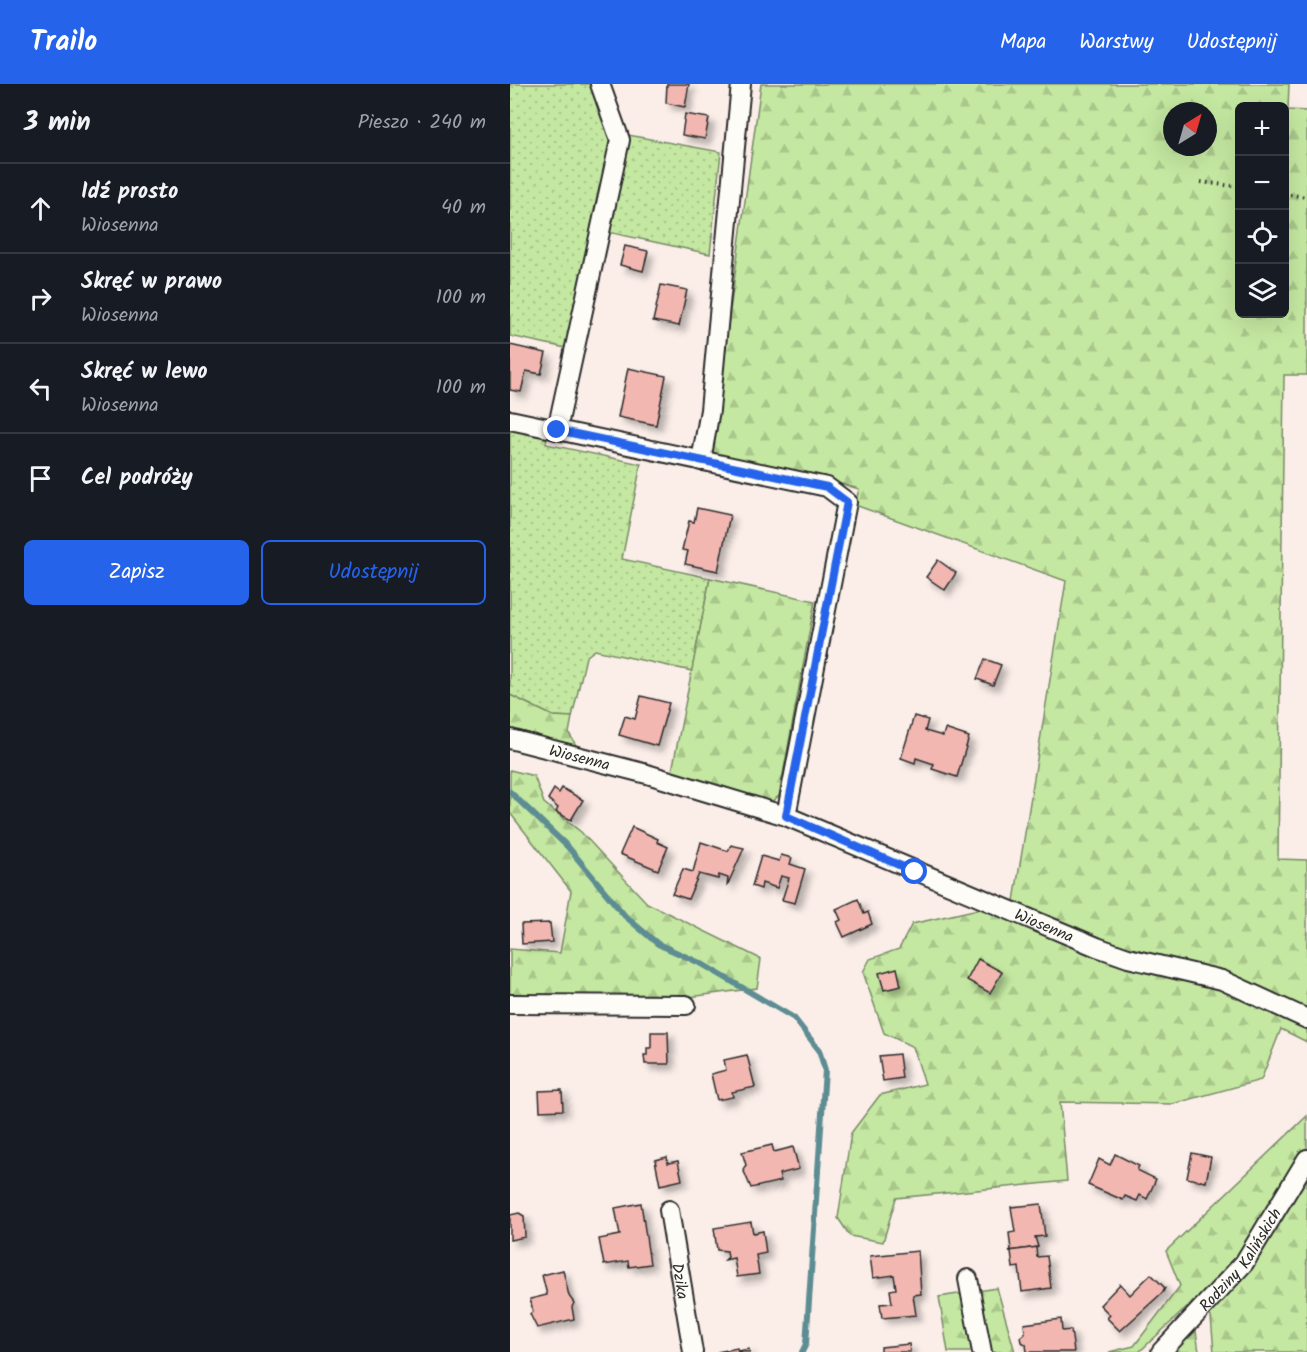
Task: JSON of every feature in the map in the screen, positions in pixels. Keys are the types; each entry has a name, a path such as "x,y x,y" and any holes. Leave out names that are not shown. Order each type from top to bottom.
{"street":[{"path":"557,430 620,140 619,131 600,84"},
{"path":"701,461 710,410 741,84"},
{"path":"510,420 827,487 847,502 786,816"},
{"name":"Wiosenna","path":"510,739 647,774 786,816 1097,947 1128,958 1222,980 1307,1019"},
{"path":"510,1004 686,1005"},
{"name":"Rodziny Kalińskich","path":"1161,1352 1202,1312 1244,1263 1307,1159"},
{"name":"Dzika","path":"669,1210 693,1352"},
{"path":"968,1279 982,1352"}],"path":[{"path":"1201,182 1235,186"},
{"path":"1289,195 1307,197"}],"green space":[{"path":"510,84 592,84 614,133 566,348 510,336"},
{"path":"761,84 1289,84 1288,102 1235,102 1235,318 1289,318 1289,110 1307,111 1307,375 1284,375 1278,859 1307,860 1307,1042 1281,1029 1261,1080 1173,1104 1060,1102 1067,1181 896,1198 883,1242 850,1236 838,1218 851,1133 880,1095 925,1084 913,1047 884,1033 863,972 870,959 899,949 912,924 1014,901 1066,581 855,505 859,489 828,480 710,457"},
{"path":"628,135 721,152 710,254 608,232"},
{"path":"510,429 547,437 546,444 641,464 622,559 710,578 692,671 595,650 586,657 572,717 553,716 510,695"},
{"path":"710,578 815,601 779,796 772,801 672,771"},
{"path":"510,695 553,716 572,717 569,733 577,747 510,728"},
{"path":"510,770 534,776 544,803 581,832 647,903 761,959 757,988 674,999 600,1002 510,995 510,949 560,953 571,891 510,813"},
{"path":"1307,1116 1307,1352 1214,1352 1211,1317 1196,1299 1139,1352 1109,1352 1134,1346 1180,1286 1166,1251"},
{"path":"997,1288 1015,1352 948,1352 939,1297"},
{"path":"1196,1331 1199,1352 1172,1352"}],"building":[{"path":"667,84 689,84 685,107 666,103"},
{"path":"685,114 709,118 705,139 682,135"},
{"path":"625,246 648,251 643,271 620,265"},
{"path":"661,285 687,290 679,326 653,321"},
{"path":"510,345 546,353 541,374 526,371 521,392 510,390"},
{"path":"628,368 666,376 656,425 618,417"},
{"path":"697,508 730,515 718,571 685,564 688,551 682,550 689,521 694,522"},
{"path":"938,560 956,573 945,590 926,577"},
{"path":"985,659 1001,665 993,685 977,679"},
{"path":"641,696 669,703 657,746 619,735 625,716 635,719"},
{"path":"914,716 928,720 925,731 943,736 945,729 969,737 957,777 932,769 934,764 916,758 915,763 901,758"},
{"path":"562,788 583,800 571,820 556,812 558,808 548,799 554,789 559,793"},
{"path":"632,827 658,839 657,842 668,847 658,870 620,854"},
{"path":"701,842 728,851 731,845 744,848 727,886 728,878 719,875 718,879 699,874 688,899 672,894 683,869 693,872"},
{"path":"781,855 792,858 790,864 805,869 795,903 782,900 789,878 781,876 777,888 762,883 761,889 752,886 761,856 779,861"},
{"path":"858,899 864,914 868,912 872,924 844,937 837,922 841,920 836,909"},
{"path":"550,923 552,942 522,944 521,924"},
{"path":"978,959 1002,972 990,993 967,980"},
{"path":"897,968 901,986 884,990 879,973"},
{"path":"651,1032 668,1032 669,1064 645,1064 644,1055 647,1055 647,1048 651,1048"},
{"path":"899,1054 902,1078 883,1081 879,1056"},
{"path":"747,1055 755,1087 732,1092 733,1097 717,1100 711,1074 726,1070 724,1060"},
{"path":"562,1090 563,1110 540,1111 539,1091"},
{"path":"772,1145 774,1152 793,1147 799,1169 779,1174 781,1181 751,1188 743,1169 746,1165 742,1152"},
{"path":"1192,1153 1211,1157 1206,1182 1187,1178"},
{"path":"1115,1154 1139,1166 1137,1170 1156,1179 1147,1199 1140,1195 1137,1201 1125,1196 1123,1200 1088,1185 1099,1159 1110,1165"},
{"path":"667,1157 668,1163 678,1161 682,1180 660,1185 655,1160"},
{"path":"641,1203 650,1264 629,1267 628,1261 604,1265 599,1239 620,1235 615,1208"},
{"path":"1041,1204 1045,1236 1035,1237 1038,1247 1009,1251 1011,1250 1009,1233 1015,1232 1011,1207"},
{"path":"519,1213 524,1216 525,1237 510,1240 510,1215"},
{"path":"751,1222 753,1233 763,1231 766,1253 756,1255 759,1274 737,1277 734,1258 725,1260 728,1257 727,1251 717,1250 714,1228"},
{"path":"1038,1247 1036,1248 1037,1257 1047,1256 1051,1288 1022,1292 1019,1267 1013,1268 1011,1251 1009,1251"},
{"path":"918,1251 921,1294 913,1295 916,1315 882,1318 880,1304 892,1303 890,1290 896,1289 894,1275 873,1278 870,1256"},
{"path":"563,1270 569,1296 574,1303 572,1307 574,1319 537,1328 530,1314 533,1311 530,1299 547,1295 542,1275"},
{"path":"1151,1274 1165,1288 1163,1292 1120,1331 1107,1318 1110,1315 1100,1305 1120,1284 1130,1295"},
{"path":"1061,1319 1062,1331 1071,1330 1074,1352 1027,1352 1026,1344 1021,1342 1020,1337 1025,1333 1024,1324"},
{"path":"909,1344 910,1352 881,1352 881,1347"},
{"path":"737,1348 738,1351 749,1349 750,1352 717,1352"}],"waterway":[{"path":"510,792 568,847 625,916 658,944 702,964 794,1018 819,1050 825,1070 806,1344 802,1352"}],"route":[{"path":"557,430 827,487 847,502 786,816 915,872"}]}
